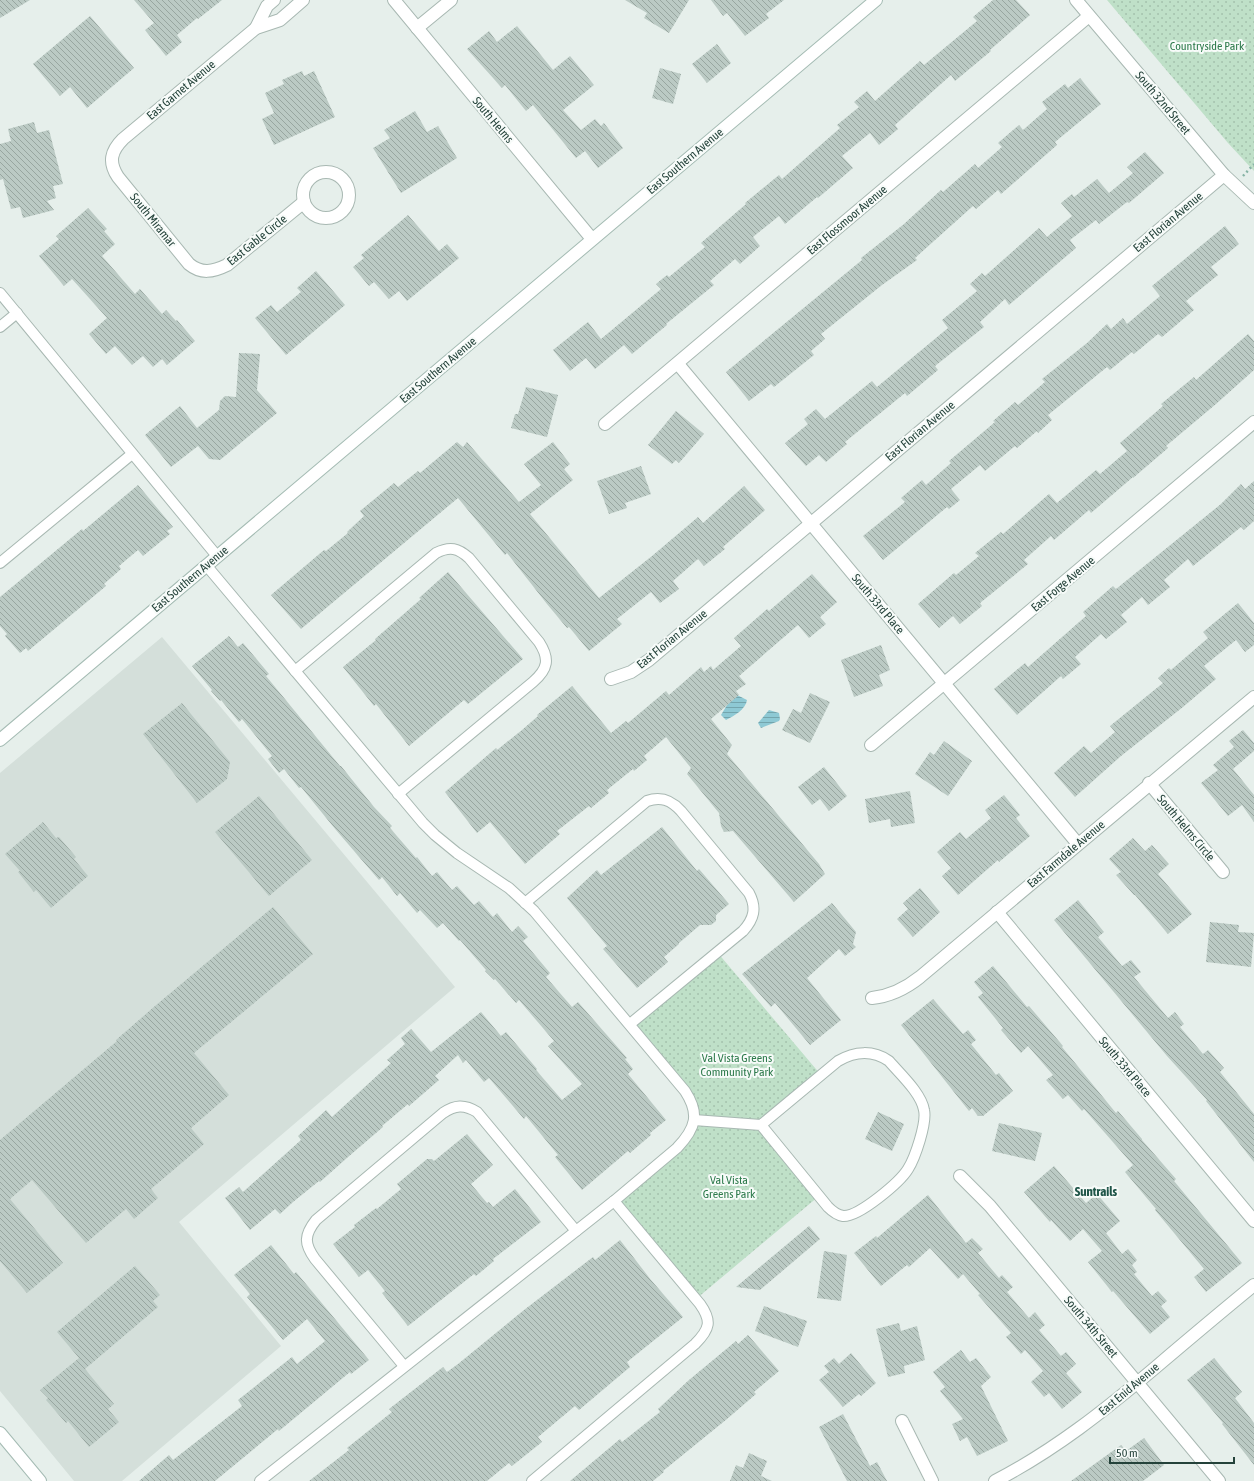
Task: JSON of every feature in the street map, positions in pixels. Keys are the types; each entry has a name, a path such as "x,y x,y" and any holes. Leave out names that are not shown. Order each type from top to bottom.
{"street":[{"name":"East Garnet Avenue","path":"256,28 267,6 274,0"},
{"name":"East Garnet Avenue","path":"111,157 113,150 123,139 256,28 280,20 303,0"},
{"name":"South Helms","path":"394,0 592,239"},
{"path":"417,28 451,0"},
{"name":"East Southern Avenue","path":"0,740 876,0"},
{"name":"South 32nd Street","path":"1076,0 1224,175 1254,203"},
{"name":"East Flossmoor Avenue","path":"605,424 1089,16"},
{"name":"South Miramar","path":"111,157 112,164 118,177 188,264 194,268 207,272"},
{"name":"East Florian Avenue","path":"611,679 631,672 649,660 1224,175"},
{"name":"East Gable Circle","path":"207,272 214,271 226,265 304,202"},
{"name":"South 33rd Place","path":"678,364 1078,844"},
{"name":"East Forge Avenue","path":"871,745 1254,422"},
{"name":"East Farmdale Avenue","path":"872,998 884,997 909,985 1254,697"},
{"name":"South Helms Circle","path":"1149,784 1223,872"},
{"name":"South 33rd Place","path":"996,912 1254,1221"},
{"name":"South 34th Street","path":"960,1176 990,1206 1219,1481"},
{"name":"East Enid Avenue","path":"995,1481 1020,1468 1061,1442 1106,1409 1254,1285"},
{"path":"902,1422 932,1481"},
{"path":"0,1433 40,1481"}],"lane":[{"path":"0,293 217,556"},
{"path":"0,327 17,313"},
{"path":"0,563 132,454"},
{"path":"295,671 436,553 451,547 458,549 469,558 539,642 546,656 546,663 540,676 398,794"},
{"path":"206,565 398,794 435,835 457,853 509,888 542,920 685,1090 694,1110 692,1129 686,1139 677,1148 614,1201 260,1481"},
{"path":"525,903 647,801 655,798 669,801 681,811 749,893 754,907 754,913 752,920 743,931 630,1024"},
{"path":"694,1120 761,1125 838,1061 846,1056 864,1053 883,1057 890,1061 921,1101 925,1119 913,1159 904,1174 863,1210 850,1216 844,1216 833,1212 828,1207 761,1125"},
{"path":"404,1366 315,1259 308,1247 306,1239 307,1233 316,1220 449,1109 463,1106 476,1112 576,1231"},
{"path":"532,1481 696,1344 705,1332 708,1325 708,1317 700,1304 614,1201"}],"shaded area":[{"path":"162,637 455,987 179,1222 281,1346 122,1481 74,1481 0,1391 0,773"}],"green space":[{"name":"Countryside Park","path":"1107,0 1254,0 1254,171 1228,143"},
{"path":"717,952 821,1075 761,1125 819,1196 696,1299 614,1201 677,1148 694,1110 630,1024"}],"water":[{"path":"737,695 747,700 746,703 739,712 726,720 721,715 730,700"},
{"path":"769,710 779,713 780,719 779,721 761,728 758,723"}],"building":[{"path":"0,0 30,0 0,18"},
{"path":"134,0 222,0 177,35 182,42 166,56 145,30 154,23"},
{"path":"625,0 689,0 669,33 644,18 647,13"},
{"path":"711,0 784,0 766,14 769,18 745,36 727,13 723,16"},
{"path":"993,0 1016,0 1030,15 990,50 991,51 955,81 951,75 895,125 898,129 879,145 870,133 842,156 853,168 785,224 779,216 753,237 760,246 740,264 735,259 710,281 714,285 632,354 624,345 595,369 586,358 570,371 553,350 588,322 601,339 661,289 656,284 667,275 669,277 705,247 701,243 746,204 745,203 779,175 782,179 840,128 837,125 859,107 854,102 867,91 875,101 920,61 924,65 977,21 973,17"},
{"path":"90,16 134,68 87,108 70,87 60,96 33,64"},
{"path":"517,26 553,70 570,56 594,85 563,110 581,130 595,119 601,126 604,123 623,148 598,168 585,151 576,158 533,105 526,111 505,85 502,88 467,49 489,31 497,42"},
{"path":"717,44 731,63 707,83 692,64"},
{"path":"660,68 681,74 673,104 652,98"},
{"path":"302,71 304,76 314,71 335,117 274,145 262,119 274,113 265,93 284,84 282,80"},
{"path":"1080,78 1101,104 1055,142 1057,145 1001,194 998,190 976,209 973,206 915,258 917,260 882,285 821,334 825,339 811,351 814,355 774,387 771,384 749,401 726,372 862,260 861,258 904,224 941,190 943,192 975,164 978,168 1002,147 998,143 1019,125 1023,130 1047,109 1042,102 1065,84 1068,88"},
{"path":"415,111 427,132 438,126 457,158 401,193 373,148 390,138 384,130"},
{"path":"34,122 37,133 49,130 63,184 53,186 56,198 47,201 54,210 23,218 20,207 11,209 3,179 0,180 0,144 11,141 8,129"},
{"path":"1145,152 1164,173 1129,203 1127,202 1099,224 1096,220 1070,240 1076,248 1009,305 1005,299 980,322 984,327 935,366 938,370 907,396 905,393 845,442 847,444 826,462 819,455 806,466 785,443 808,424 804,419 816,409 825,419 872,381 877,387 948,328 942,320 977,291 970,284 982,273 985,276 1039,228 1047,237 1072,216 1061,203 1072,194 1074,197 1097,179 1109,193 1133,173 1127,167"},
{"path":"88,208 107,229 104,231 115,244 102,256 135,294 140,289 162,314 166,310 176,321 177,320 195,341 167,365 162,359 153,367 143,356 132,365 115,346 106,354 89,334 107,318 72,279 64,286 39,256 59,239 56,236"},
{"path":"408,215 439,251 447,244 459,258 407,301 399,291 389,299 374,282 369,286 353,267 364,258 361,255"},
{"path":"1225,226 1239,244 1211,267 1218,275 1186,301 1194,310 1162,337 1158,334 1134,354 1132,352 1110,370 1107,367 1048,415 1052,420 1038,433 1037,431 1017,448 1015,446 985,471 980,465 951,489 960,500 949,509 947,507 883,560 863,536 905,502 901,498 922,480 926,485 951,463 949,461 995,422 993,421 1015,402 1018,405 1045,382 1042,379 1087,343 1107,324 1111,329 1123,318 1127,324 1160,296 1152,286"},
{"path":"316,271 345,305 286,355 255,318 271,305 277,312 301,292 297,288"},
{"path":"1248,334 1254,341 1254,370 1166,446 1168,448 1091,513 1089,510 1054,540 1051,536 1024,560 1028,564 980,603 982,606 960,624 953,616 939,628 918,604 954,573 956,575 979,556 975,553 1001,532 1003,534 1049,494 1057,503 1096,470 1100,474 1127,451 1120,443 1163,406 1161,404 1194,377 1196,380"},
{"path":"239,353 260,354 257,390 277,413 220,460 209,459 198,446 171,467 145,435 180,406 197,428 219,410 220,401 225,396 236,397"},
{"path":"526,387 558,395 547,437 511,428 515,414 518,414"},
{"path":"676,411 704,434 679,463 676,460 672,464 648,445"},
{"path":"457,442 463,447 467,442 519,502 541,485 524,464 553,442 570,464 564,469 573,480 530,514 599,598 698,517 703,523 744,486 765,510 723,547 725,549 704,566 698,559 673,581 679,589 660,603 651,592 617,619 622,624 589,651 569,627 567,628 507,553 505,555 458,498 301,629 271,595 324,550 326,551 348,533 347,532 364,516 360,511 394,483 398,487 418,471 420,473"},
{"path":"641,466 651,494 625,503 627,508 609,514 597,481"},
{"path":"1254,481 1254,521 1244,530 1241,527 1193,566 1188,559 1164,580 1170,587 1148,605 1142,597 1121,615 1127,622 1106,639 1101,634 1075,657 1081,664 1063,679 1061,676 1017,715 994,689 1025,663 1028,667 1086,616 1083,612 1113,586 1116,589 1221,504 1241,484 1245,489"},
{"path":"138,485 173,527 167,531 170,534 143,556 138,550 119,566 121,569 104,584 106,586 28,651 26,648 20,653 5,636 7,634 0,626 0,597"},
{"path":"448,572 523,659 468,704 464,700 409,746 376,704 374,706 343,667 376,640 375,639 421,599 419,598"},
{"path":"812,574 837,602 820,617 826,624 809,638 798,625 739,676 746,684 736,691 739,695 711,719 732,745 727,754 819,864 825,874 794,902 733,831 724,832 721,826 719,813 687,774 691,768 666,737 644,756 647,760 607,790 609,793 591,808 589,806 557,831 560,834 525,864 490,822 477,833 445,792 496,748 497,750 522,730 538,716 537,715 572,686 611,733 626,721 628,723 666,691 669,695 701,667 704,672 711,666 713,670 741,646 734,638 767,609 769,611"},
{"path":"1238,603 1254,623 1254,645 1245,652 1236,640 1204,666 1216,679 1121,756 1075,797 1054,773 1084,746 1091,753 1115,732 1110,726 1163,683 1158,678 1169,668 1171,670 1208,638 1203,632"},
{"path":"229,636 238,647 243,643 269,674 266,676 374,807 392,826 390,828 416,858 417,857 432,876 437,872 452,890 457,886 474,905 479,901 493,917 497,913 512,932 518,926 528,937 523,941 550,973 546,977 572,1007 578,1002 627,1058 625,1059 633,1069 628,1074 666,1120 650,1133 651,1135 630,1153 628,1151 582,1190 555,1157 558,1155 526,1116 524,1119 489,1078 484,1082 466,1060 463,1063 458,1055 435,1076 439,1080 409,1106 408,1104 320,1182 319,1181 280,1214 275,1209 250,1230 225,1198 239,1187 243,1192 301,1140 298,1136 326,1110 332,1117 391,1063 387,1060 405,1044 401,1038 411,1029 431,1052 481,1012 501,1036 506,1032 562,1100 582,1084 548,1046 554,1041 519,1000 516,1003 495,979 494,980 485,971 486,970 460,940 459,941 443,923 437,928 420,910 417,913 400,893 397,896 382,877 379,880 301,787 299,788 284,769 279,773 268,759 272,756 242,719 239,722 221,700 220,701 211,691 212,690 192,666"},
{"path":"881,645 890,670 879,675 883,686 854,697 841,660"},
{"path":"810,693 830,702 810,743 782,730 793,709 801,713"},
{"path":"182,703 230,762 227,779 197,803 143,734"},
{"path":"1243,730 1254,743 1254,751 1233,769 1254,795 1254,822 1242,805 1228,816 1201,783 1218,770 1213,765 1234,747 1229,741"},
{"path":"944,741 972,761 948,796 915,774 930,752 934,755"},
{"path":"824,767 847,796 829,811 820,799 812,805 798,787"},
{"path":"910,791 915,823 891,827 890,819 869,823 865,799"},
{"path":"1004,795 1020,815 1016,818 1030,836 999,862 998,860 958,895 942,876 951,868 937,852 960,832 966,839 991,818 985,810"},
{"path":"259,796 312,860 269,896 215,832"},
{"path":"43,822 56,838 59,837 76,857 74,859 88,876 51,908 36,890 34,892 18,872 20,871 5,854"},
{"path":"662,827 697,871 699,869 729,904 716,915 716,921 711,925 700,925 679,943 664,957 668,962 637,988 603,949 607,946 567,898 597,870 601,875"},
{"path":"1133,838 1145,851 1152,845 1169,864 1158,874 1192,914 1168,934 1116,875 1121,872 1109,859"},
{"path":"920,888 940,912 913,937 897,919 908,909 903,903"},
{"path":"1078,900 1104,932 1098,937 1122,966 1131,960 1141,972 1134,977 1168,1018 1175,1012 1184,1024 1180,1027 1203,1054 1208,1050 1224,1068 1220,1072 1254,1114 1254,1162 1206,1101 1207,1100 1167,1056 1054,920"},
{"path":"832,903 856,932 853,944 856,947 845,956 839,949 807,978 841,1020 810,1045 775,1003 771,1007 742,974"},
{"path":"273,907 313,954 194,1053 229,1095 191,1128 204,1144 151,1189 158,1198 134,1219 126,1209 86,1243 32,1180 10,1199 63,1263 27,1293 0,1261 0,1140 117,1041 116,1040 155,1006"},
{"path":"1210,922 1239,925 1238,932 1254,933 1251,967 1206,962"},
{"path":"993,966 1027,1007 1029,1006 1063,1046 1062,1047 1116,1113 1118,1111 1176,1179 1174,1181 1242,1263 1206,1292 1194,1277 1204,1269 1125,1172 1133,1165 1084,1109 1082,1111 1068,1095 1063,1099 1046,1080 1053,1075 1028,1046 1021,1053 1001,1030 1003,1028 978,997 983,993 974,982"},
{"path":"933,999 963,1034 968,1030 976,1040 971,1044 996,1075 999,1073 1013,1091 983,1116 978,1116 972,1108 969,1111 901,1025"},
{"path":"878,1112 904,1124 892,1151 865,1139"},
{"path":"999,1123 1042,1133 1035,1161 992,1151"},
{"path":"467,1134 493,1165 471,1184 487,1203 489,1202 493,1207 515,1189 541,1222 493,1259 494,1261 476,1276 474,1274 408,1326 382,1293 385,1291 368,1270 359,1277 333,1244 355,1227 354,1225 376,1208 377,1209 401,1189 397,1184 427,1159 432,1159 434,1161"},
{"path":"1054,1166 1086,1203 1097,1194 1120,1221 1106,1233 1122,1254 1128,1249 1137,1260 1132,1265 1137,1272 1134,1274 1152,1296 1158,1291 1167,1301 1161,1306 1170,1317 1150,1334 1113,1291 1112,1292 1088,1262 1102,1251 1083,1229 1070,1241 1051,1220 1050,1222 1024,1192"},
{"path":"928,1195 966,1243 972,1238 983,1249 978,1253 999,1278 1002,1275 1013,1287 1007,1292 1029,1318 1035,1312 1045,1325 1039,1330 1061,1356 1066,1352 1076,1364 1066,1373 1082,1392 1062,1409 1049,1393 1044,1397 1031,1382 1043,1371 1025,1350 1021,1354 1006,1337 1011,1333 978,1295 980,1294 963,1274 958,1279 930,1248 909,1267 907,1265 881,1286 854,1253 876,1236 877,1238"},
{"path":"809,1226 820,1239 760,1290 736,1287"},
{"path":"620,1240 651,1280 683,1317 627,1362 630,1367 579,1410 575,1406 538,1437 542,1442 512,1466 509,1463 487,1481 309,1481 349,1450 347,1448 392,1412 389,1409 443,1367 447,1372 593,1257 595,1260"},
{"path":"271,1245 294,1274 296,1272 369,1360 351,1374 350,1372 279,1431 278,1429 215,1481 139,1481 169,1455 173,1460 242,1406 238,1400 292,1357 297,1364 325,1341 307,1319 283,1340 247,1297 250,1294 234,1275"},
{"path":"824,1251 847,1255 841,1301 817,1298"},
{"path":"135,1266 160,1295 153,1301 158,1307 85,1369 114,1404 108,1409 119,1422 89,1447 68,1421 66,1423 46,1400 48,1398 40,1390 79,1358 57,1332"},
{"path":"764,1306 807,1321 798,1347 755,1331"},
{"path":"899,1323 901,1331 917,1326 925,1360 904,1366 905,1373 888,1377 876,1329"},
{"path":"748,1335 779,1371 754,1392 756,1394 663,1471 664,1472 653,1481 570,1481 620,1439 622,1442 660,1412 658,1409 689,1380 736,1341 738,1344"},
{"path":"961,1350 970,1362 976,1358 991,1377 981,1386 1008,1441 977,1456 967,1437 960,1441 952,1424 963,1419 940,1391 945,1387 933,1372"},
{"path":"851,1353 876,1383 861,1396 859,1394 843,1407 819,1380 829,1372 824,1366 834,1358 839,1364"},
{"path":"1214,1358 1242,1392 1235,1398 1254,1423 1254,1465 1222,1424 1223,1423 1187,1380"},
{"path":"843,1414 870,1466 877,1462 887,1481 847,1481 819,1427"},
{"path":"1144,1438 1164,1465 1143,1481 1071,1481 1121,1445 1126,1451"},
{"path":"749,1453 767,1461 761,1476 772,1481 730,1481 736,1465 743,1468"}],"district":[{"name":"Suntrails","path":"1096,1191"}],"park label":[{"name":"Val Vista Greens Community Park","path":"737,1065"},
{"name":"Val Vista Greens Park","path":"729,1187"}]}
